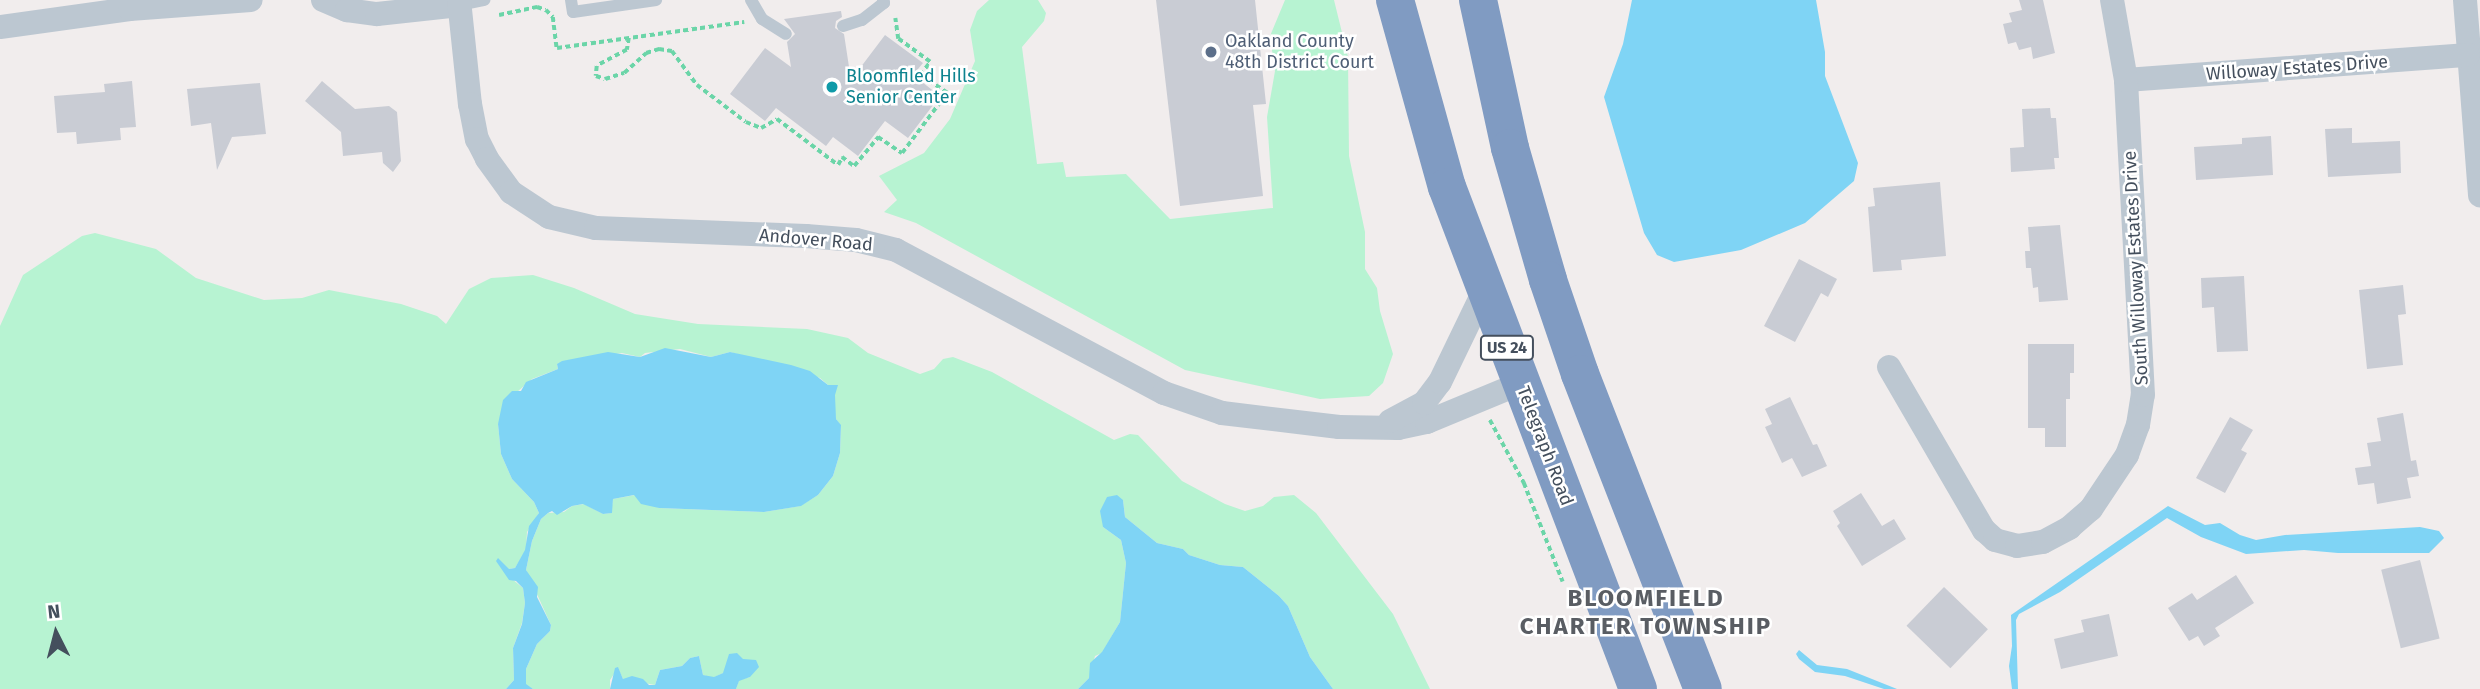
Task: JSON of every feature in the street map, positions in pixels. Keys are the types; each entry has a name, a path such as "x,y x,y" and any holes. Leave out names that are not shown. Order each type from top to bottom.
{"highway":[{"name":"Telegraph Road","path":"1395,0 1447,187 1484,291 1638,689"},
{"path":"1478,0 1517,174 1552,292 1580,374 1703,689"}],"street":[{"path":"0,27 175,4 251,0"},
{"path":"323,0 347,10 377,14 460,2"},
{"path":"2112,0 2126,80"},
{"path":"2465,0 2480,195"},
{"name":"Andover Road","path":"460,2 470,104 477,139 486,159 511,191 549,217 596,229 806,236 876,244 920,260 1141,381 1194,405 1222,413 1339,427 1398,428 1427,422 1521,383"},
{"name":"Willoway Estates Drive","path":"2126,80 2468,55"},
{"name":"South Willoway Estates Drive","path":"1889,367 1984,530 1996,540 2017,546 2043,542 2069,528 2091,509 2127,455 2138,425 2143,395 2126,80"},
{"name":"Andover Road","path":"1376,426 1424,403 1440,382 1484,291"}],"lane":[{"path":"460,2 484,0"},
{"path":"571,0 573,12 656,0"},
{"path":"751,0 762,19 786,34"},
{"path":"843,26 862,20 884,3 884,0"}],"path":[{"path":"499,15 537,7 546,9 553,17 557,48 748,22"},
{"path":"629,38 627,50 597,66 596,76 605,79 624,73 646,53 659,49 672,51 680,58 686,74 697,85 746,122 761,128 777,119 838,165 842,158 854,166 878,137 902,153 947,93 920,75 930,62 898,39 895,18"},
{"path":"1486,412 1524,483 1566,589"}],"green space":[{"path":"989,0 1038,0 1046,13 1044,21 1022,47 1037,164 1063,162 1066,177 1126,174 1170,219 1273,208 1267,117 1275,71 1270,36 1285,0 1334,0 1348,57 1349,156 1365,232 1365,269 1377,288 1380,311 1393,354 1383,383 1369,396 1320,399 1185,370 916,223 884,212 897,200 879,176 924,153 950,119 975,61 970,30 977,11"},
{"path":"95,233 156,249 196,278 264,300 302,298 329,290 401,304 437,316 446,324 469,289 491,278 533,275 574,288 635,314 698,324 807,329 848,338 868,353 920,374 934,369 943,359 953,357 992,372 1114,440 1130,434 1138,435 1182,481 1225,504 1245,511 1263,506 1274,497 1294,495 1316,513 1393,614 1430,689 1333,689 1310,657 1288,606 1279,596 1243,567 1220,565 1189,555 1183,549 1157,543 1125,517 1123,500 1103,527 1121,540 1126,563 1120,622 1102,653 1095,656 1089,678 1078,689 736,689 739,680 750,677 723,673 713,678 703,675 699,656 690,658 682,666 660,670 655,685 623,679 618,668 610,680 610,689 533,689 526,685 526,669 537,644 550,631 551,625 526,570 532,541 541,519 548,513 564,512 572,506 584,504 603,514 611,513 613,499 635,495 659,508 764,512 800,506 818,495 833,476 840,453 841,426 836,419 828,385 820,378 730,352 711,357 680,349 645,353 640,357 622,353 557,364 558,369 532,379 517,392 498,424 501,454 512,479 534,502 539,513 527,532 526,550 515,568 509,569 506,574 523,588 525,603 522,623 513,648 514,680 506,689 0,689 0,326 23,275 82,236"}],"water":[{"path":"1632,0 1816,0 1825,52 1825,76 1858,163 1854,181 1805,223 1741,250 1674,262 1657,255 1644,233 1604,97 1623,44"},
{"path":"665,348 711,357 730,352 749,356 810,371 828,385 838,385 835,395 836,419 841,425 840,453 833,476 818,495 801,506 764,512 659,508 641,504 634,495 613,499 612,513 603,514 583,504 572,506 557,515 552,511 548,513 541,519 532,541 526,570 538,587 537,597 551,625 550,631 537,644 526,669 526,684 533,689 506,689 514,680 513,648 522,624 525,603 523,588 516,581 509,580 496,561 498,558 509,569 515,568 525,550 529,526 539,513 534,502 512,479 501,454 498,424 503,400 512,391 521,391 526,382 558,369 557,364 562,361 608,352 640,357"},
{"path":"1117,495 1123,500 1125,517 1157,543 1183,549 1189,555 1220,565 1243,567 1279,596 1288,606 1310,657 1333,689 1078,689 1089,678 1090,663 1102,652 1120,622 1126,563 1121,540 1103,527 1100,511 1107,497"},
{"path":"2168,506 2205,525 2220,523 2240,535 2256,540 2285,535 2420,527 2439,531 2444,538 2429,553 2338,553 2304,550 2246,554 2201,537 2167,518 2060,592 2019,614 2016,620 2018,689 2012,689 2009,666 2012,646 2011,615"},
{"path":"1799,650 1817,665 1847,669 1897,689 1884,689 1845,676 1815,672 1799,659 1796,654"},
{"path":"737,653 743,659 756,660 759,667 750,677 739,681 736,689 610,689 615,668 618,667 623,679 632,676 643,679 649,685 655,685 660,670 682,666 690,658 699,656 703,675 714,677 723,673 729,654"}],"building":[{"name":"Oakland County 48th District Court","path":"1156,0 1255,0 1266,104 1253,105 1263,196 1180,206"},
{"path":"2019,0 2043,0 2055,53 2033,59 2031,47 2019,50 2016,42 2008,44 2003,24 2012,22 2009,13 2022,10"},
{"name":"Bloomfiled Hills Senior Center","path":"841,11 842,17 836,21 835,28 844,34 851,80 885,35 923,63 913,75 940,96 908,138 885,121 858,156 833,137 826,146 776,108 765,121 730,94 765,48 791,67 787,42 795,34 784,19"},
{"path":"132,81 136,127 120,128 121,140 77,144 76,132 57,133 54,96 105,92 104,84"},
{"path":"322,81 355,109 389,106 397,112 401,161 393,172 383,163 382,152 343,156 341,132 305,101"},
{"path":"260,83 266,134 232,137 217,170 211,123 191,126 187,89"},
{"path":"2050,108 2051,118 2056,118 2059,158 2054,158 2055,169 2011,172 2010,148 2024,147 2022,109"},
{"path":"2352,128 2352,143 2400,141 2401,173 2328,177 2325,129"},
{"path":"2271,136 2273,175 2196,180 2194,147 2242,144 2242,138"},
{"path":"1940,182 1946,256 1901,260 1902,270 1873,272 1868,207 1875,206 1873,188"},
{"path":"2060,225 2068,300 2039,302 2038,287 2033,288 2031,268 2026,268 2025,251 2030,251 2028,227"},
{"path":"1799,259 1837,279 1828,297 1821,293 1795,342 1764,326"},
{"path":"2244,276 2248,351 2217,352 2214,307 2202,308 2201,278"},
{"path":"2403,285 2406,314 2398,315 2403,365 2367,369 2359,290"},
{"path":"2028,344 2074,344 2074,373 2070,373 2070,399 2066,399 2066,447 2045,447 2045,428 2028,428"},
{"path":"1790,397 1813,445 1817,444 1827,466 1802,477 1792,458 1782,463 1765,427 1772,424 1765,409"},
{"path":"2403,413 2411,461 2416,460 2419,476 2407,478 2411,498 2377,504 2374,483 2358,485 2355,468 2371,466 2367,443 2381,441 2377,418"},
{"path":"2230,417 2253,430 2241,450 2247,453 2225,493 2196,478"},
{"path":"1861,493 1882,526 1894,519 1906,539 1862,566 1837,526 1840,523 1833,511"},
{"path":"2420,560 2440,639 2401,648 2381,570"},
{"path":"2236,575 2254,603 2215,628 2220,636 2204,646 2198,636 2189,641 2168,608 2192,593 2197,600"},
{"path":"1944,587 1988,629 1950,668 1906,626"},
{"path":"2109,614 2118,656 2061,669 2054,639 2084,632 2081,620"}],"place":[{"name":"Oakland County 48th District Court","path":"1211,52"},
{"name":"Bloomfiled Hills Senior Center","path":"832,87"}],"district":[{"name":"BLOOMFIELD CHARTER TOWNSHIP","path":"1646,613"}]}
